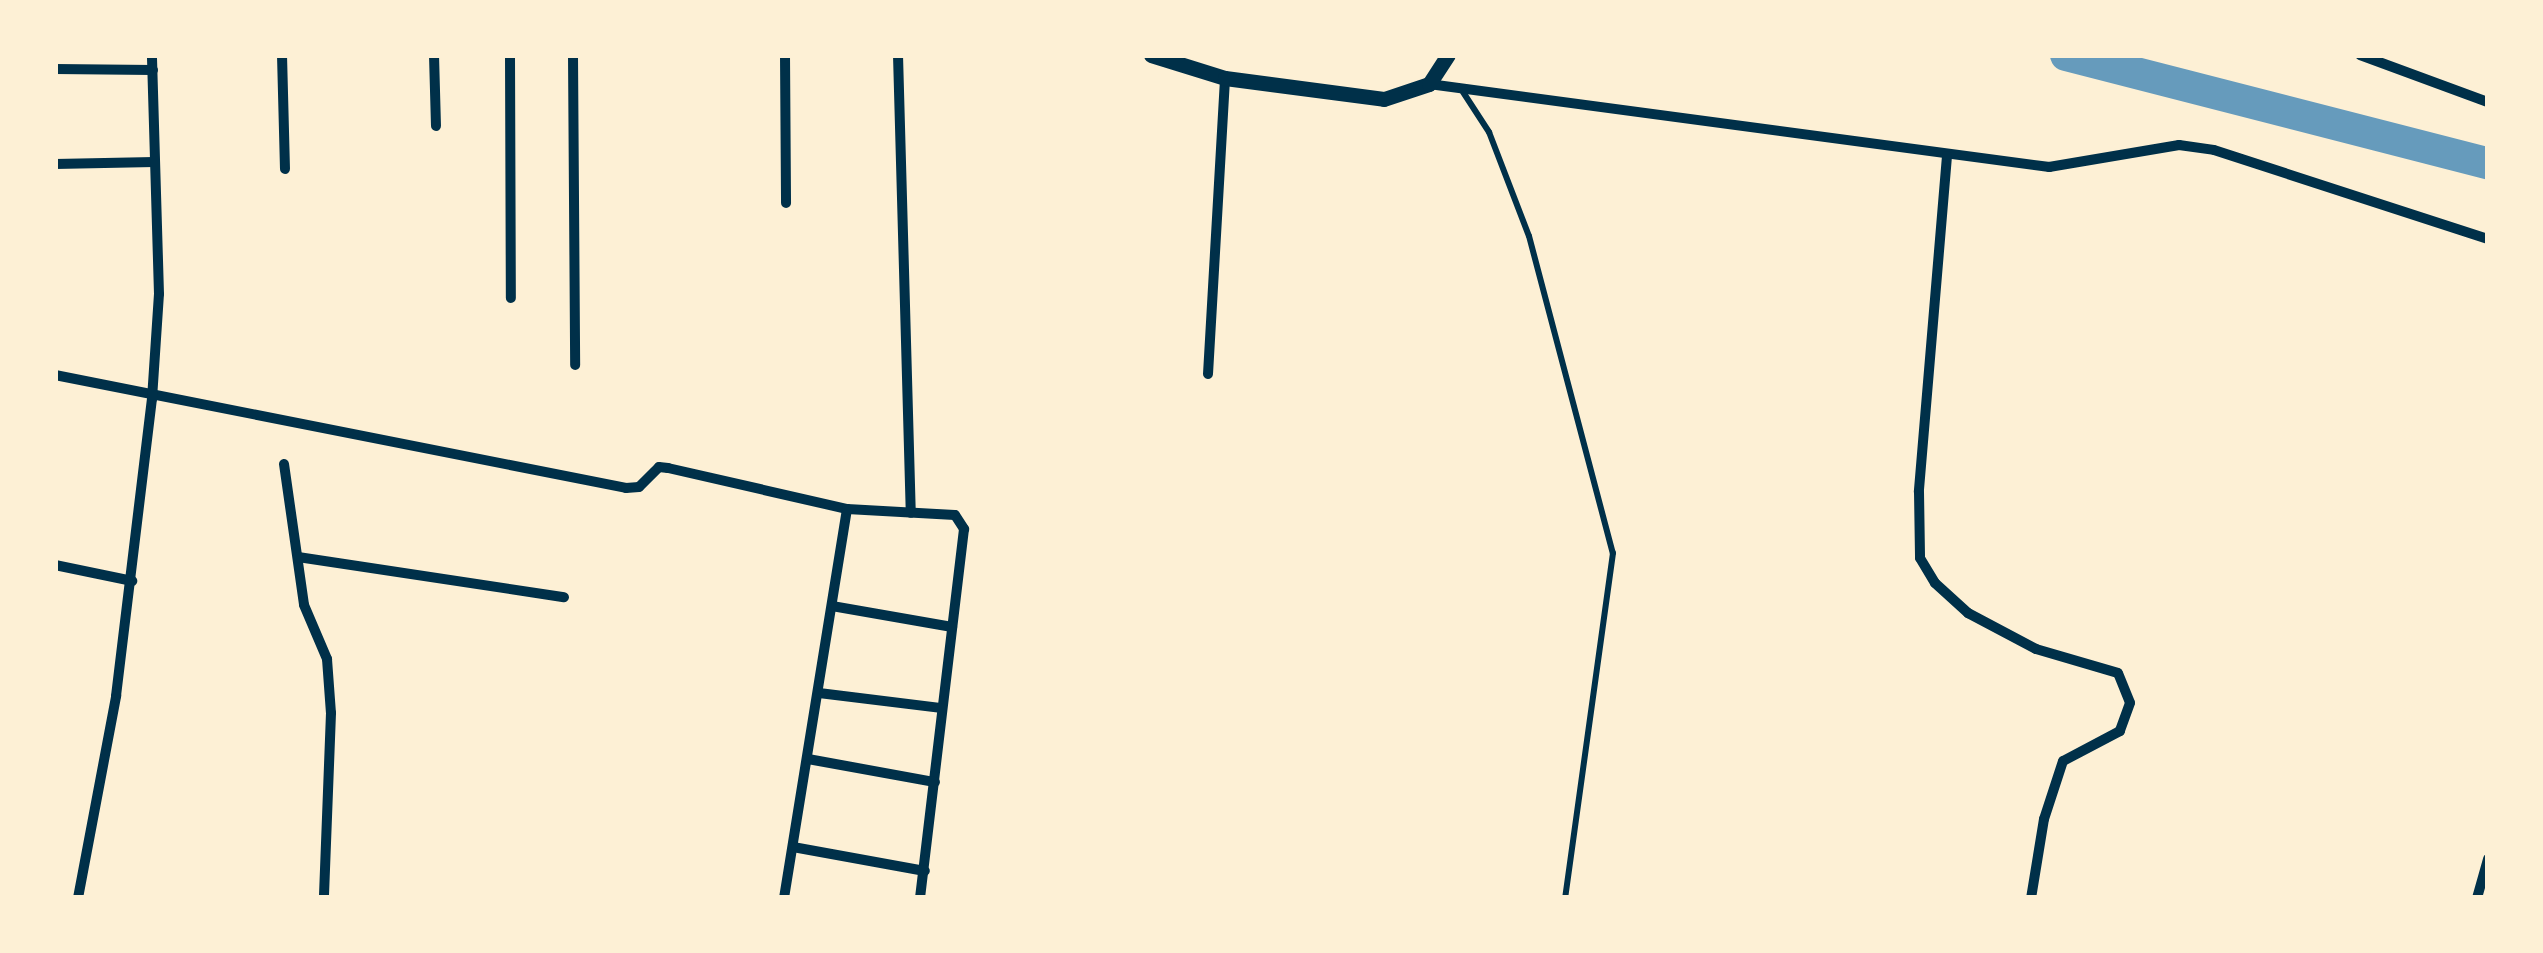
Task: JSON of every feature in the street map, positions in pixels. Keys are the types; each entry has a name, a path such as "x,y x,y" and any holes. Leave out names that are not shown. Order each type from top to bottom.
{"street":[{"path":"78,898 132,581 152,399 159,294 152,55"},
{"path":"282,55 284,169"},
{"path":"434,55 436,126"},
{"path":"510,55 511,298"},
{"path":"572,55 575,365"},
{"path":"785,55 786,202"},
{"path":"898,55 911,513"},
{"path":"1151,55 1225,78 1384,99 1429,84 1463,92 2049,167 2178,145 2214,150 2488,238"},
{"path":"1429,84 1448,55"},
{"path":"2360,55 2390,59 2488,102"},
{"path":"55,69 153,70"},
{"path":"1208,374 1225,78"},
{"path":"1947,156 1919,492 1920,558 1935,583 1968,613 2036,649 2118,673 2130,702 2120,730 2063,761 2044,819 2032,898"},
{"path":"55,164 154,162"},
{"path":"55,375 152,399 626,488 648,482 658,467 847,510 911,513 961,522 920,898"},
{"path":"284,464 304,604 327,658 331,713 324,898"},
{"path":"784,898 847,510"},
{"path":"298,557 564,598"},
{"path":"55,566 132,581"},
{"path":"832,606 952,627"},
{"path":"819,693 942,708"},
{"path":"808,760 935,782"},
{"path":"793,847 924,871"},
{"path":"2477,898 2488,859"}],"lane":[{"path":"1463,92 1489,132 1529,236 1613,553 1566,898"}],"waterway":[{"path":"2066,55 2488,163"}]}
